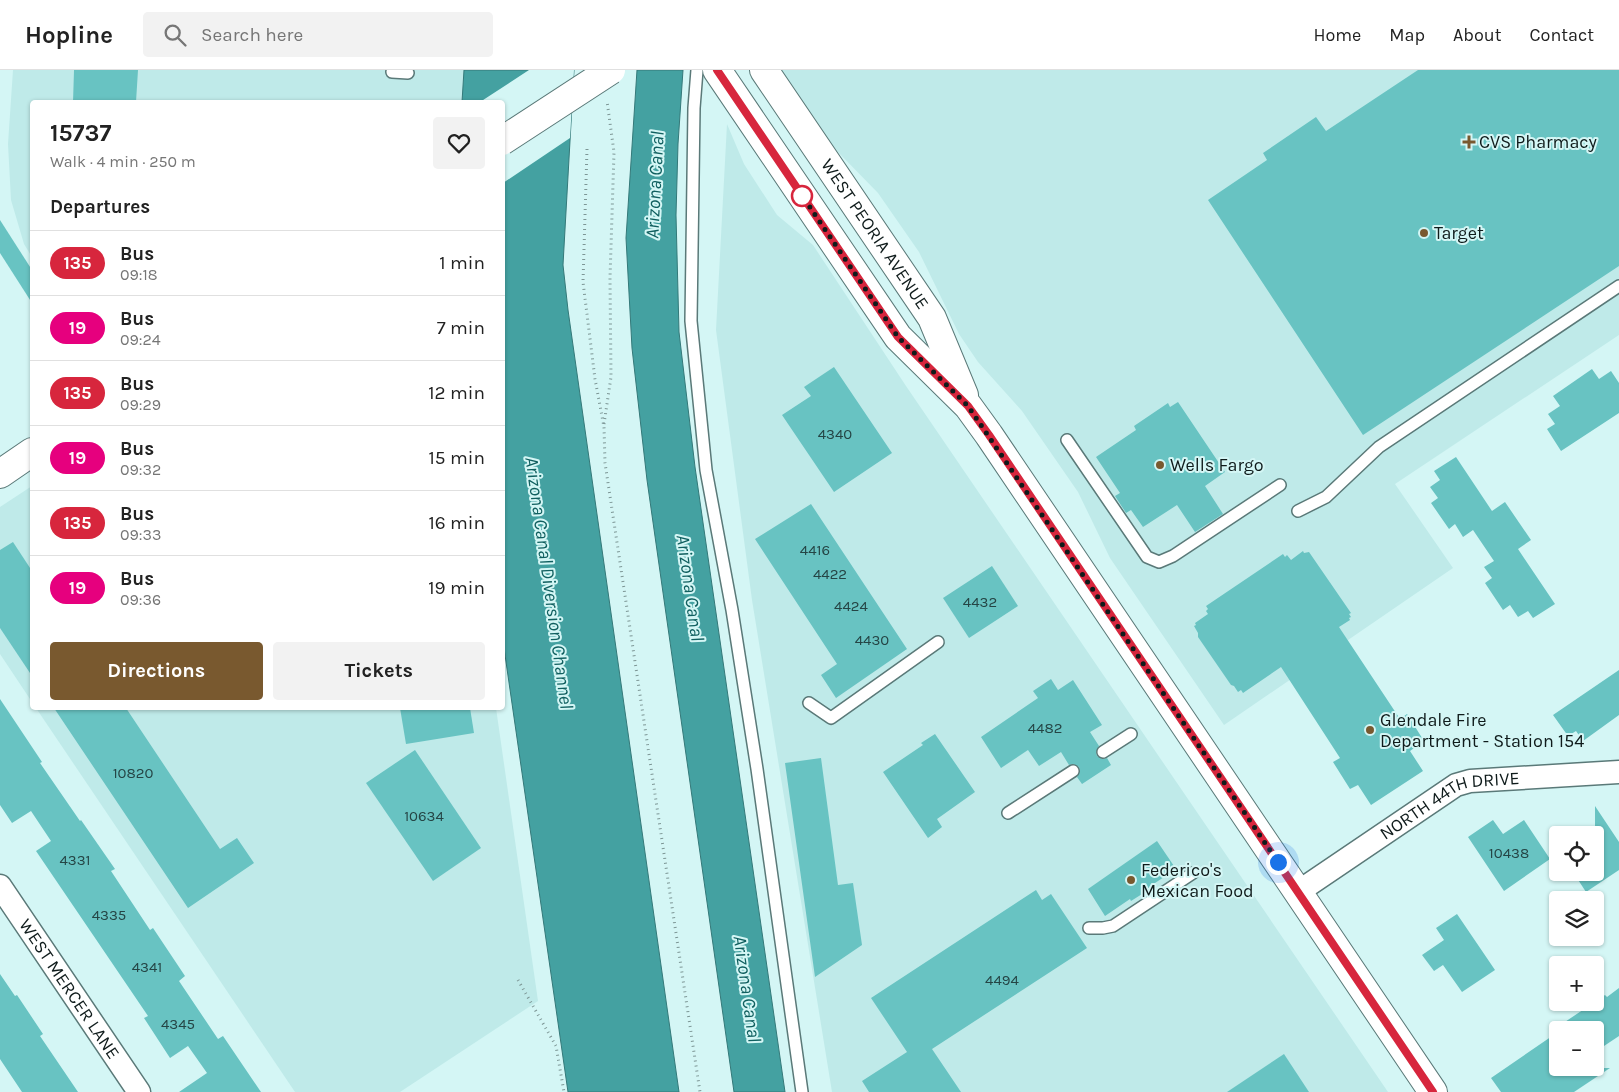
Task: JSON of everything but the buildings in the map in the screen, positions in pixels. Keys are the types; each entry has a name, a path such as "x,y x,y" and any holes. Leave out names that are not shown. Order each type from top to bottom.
{"main road":[{"name":"WEST PEORIA AVENUE","path":"717,70 898,337 968,406 1433,1092"},
{"name":"WEST PEORIA AVENUE","path":"764,70 932,318 968,406"},
{"path":"505,139 607,73"},
{"path":"0,474 30,453"}],"street":[{"name":"NORTH 44TH DRIVE","path":"1298,892 1456,785 1470,781 1619,772"},
{"name":"WEST MERCER LANE","path":"0,886 139,1092"}],"lane":[{"path":"697,70 694,108 691,225 692,330 706,470 732,610 757,769 802,1092"},
{"path":"392,72 408,73"},
{"path":"1298,511 1326,497 1379,447 1619,286"},
{"path":"1067,440 1147,556 1159,562 1173,556 1280,485"},
{"path":"810,703 831,718 938,642"},
{"path":"1103,752 1131,734"},
{"path":"1008,813 1073,771"},
{"path":"1090,928 1114,926 1193,873"}],"path":[{"path":"604,427 611,377 610,278 614,152 607,73"},
{"path":"587,149 583,282 595,378 604,427 605,463 700,1092"},
{"path":"518,980 556,1046 564,1092"}],"shaded area":[{"path":"13,70 464,70 462,100 30,100 30,254 24,244 11,200 8,144"},
{"path":"778,70 1619,70 1619,335 1395,484 1453,568 1224,725 1110,558 1078,492 1022,411 978,362 959,334 919,252 878,193 834,148"},
{"path":"727,124 744,164 777,215 813,245 906,386 1388,1092 832,1092 752,600 716,330"},
{"path":"30,487 30,699 0,654 0,507"},
{"path":"37,710 496,710 538,1001 400,1092 295,1092"}],"water":[{"name":"Arizona Canal Diversion Channel","path":"464,70 574,70 563,265 679,1092 568,1092 505,655 505,100 462,100"},
{"name":"Arizona Canal","path":"637,70 683,70 676,215 679,332 695,467 785,1092 734,1092 647,480 632,348 626,238"}],"pier":[{"path":"529,70 574,70 570,138 505,182 505,100 483,100"}],"bus line":[{"name":"135","path":"717,70 898,337 968,406 989,435 1433,1092"}],"place":[{"name":"CVS Pharmacy","path":"1469,142"},
{"name":"Target","path":"1424,233"},
{"name":"Wells Fargo","path":"1160,465"},
{"name":"Glendale Fire Department - Station 154","path":"1370,730"},
{"name":"Federico's Mexican Food","path":"1131,880"}],"route":[{"path":"802,196 801,194 898,337 968,406 989,435 1278,862"}]}
